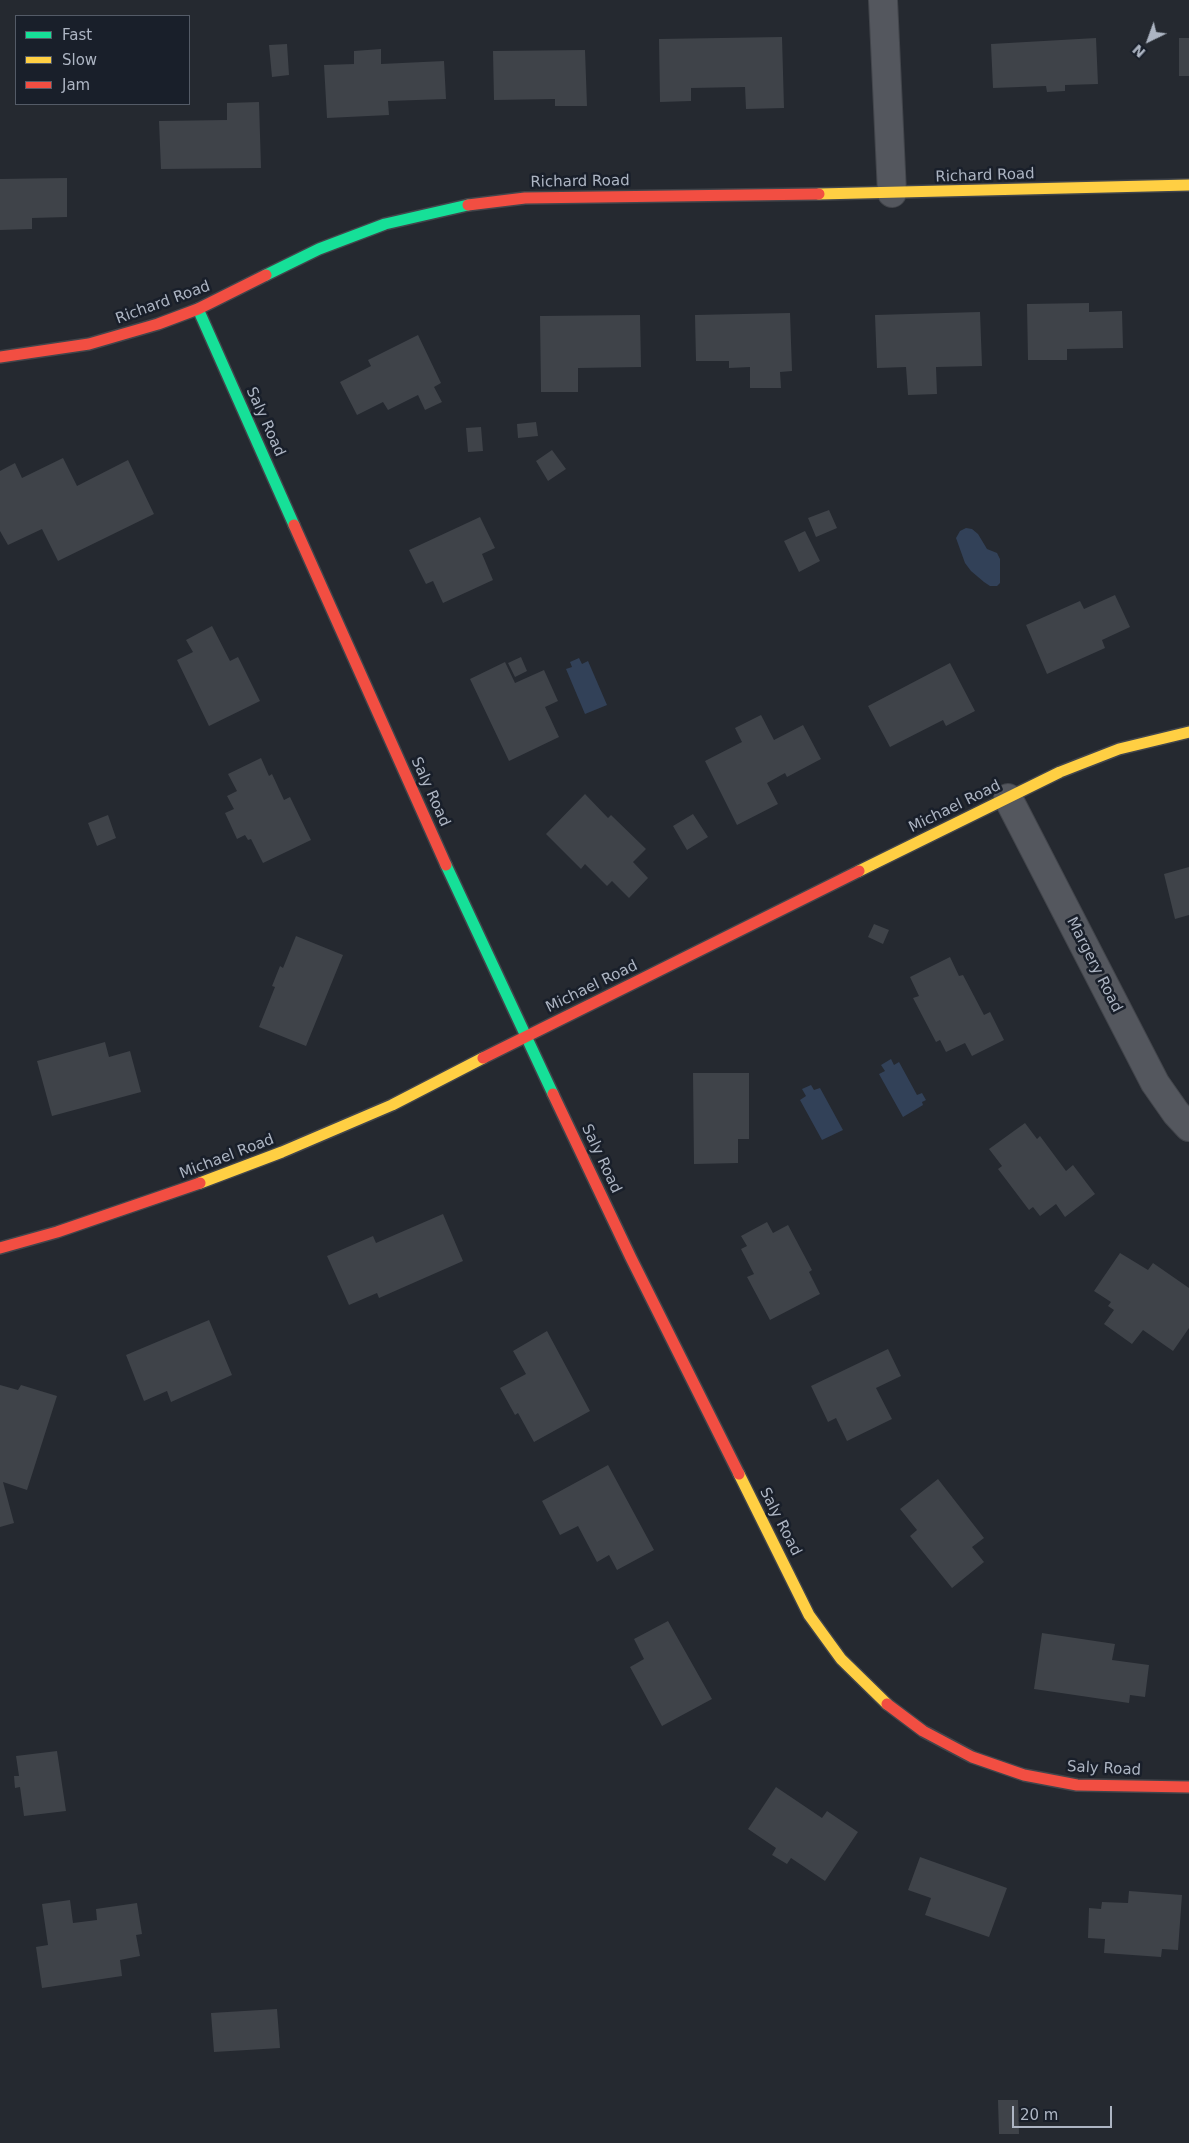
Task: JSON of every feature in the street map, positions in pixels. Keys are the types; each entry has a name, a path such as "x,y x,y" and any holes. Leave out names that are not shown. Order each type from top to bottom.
{"street":[{"path":"884,0 892,193"},
{"name":"Richard Road","path":"0,357 89,344 158,324 198,309 319,249 385,224 454,207 525,198 892,193 1189,185"},
{"name":"Saly Road","path":"198,309 452,879 631,1258 809,1615 841,1660 880,1699 923,1731 972,1757 1024,1775 1077,1785 1189,1787"},
{"name":"Michael Road","path":"0,1248 57,1232 170,1194 282,1152 392,1105 526,1036 1060,772 1119,749 1189,732"},
{"name":"Margery Road","path":"1008,798 1155,1083 1176,1113 1189,1127"}],"water":[{"path":"966,528 972,529 978,534 987,549 997,553 1000,559 1000,583 997,586 990,586 984,582 965,563 956,538 960,531"},
{"path":"579,658 582,664 588,661 607,705 585,714 566,669 572,667 570,662"},
{"path":"891,1059 894,1065 899,1062 917,1095 922,1093 926,1100 922,1102 923,1105 903,1117 879,1074 885,1071 881,1065"},
{"path":"811,1085 814,1090 820,1088 843,1130 822,1140 800,1100 806,1096 802,1089"}],"building":[{"path":"782,37 784,108 746,109 745,87 691,88 691,101 660,102 659,39"},
{"path":"1096,38 1098,84 1065,85 1065,91 1047,92 1046,86 993,88 991,44"},
{"path":"1179,38 1189,38 1189,76 1179,76"},
{"path":"287,44 289,75 272,77 269,45"},
{"path":"381,49 381,64 444,61 446,99 388,101 389,115 327,118 324,65 354,64 354,51"},
{"path":"585,50 587,106 555,106 555,99 494,100 493,51"},
{"path":"259,102 261,168 161,169 159,121 227,120 227,103"},
{"path":"67,178 67,217 32,218 32,229 0,230 0,179"},
{"path":"1089,303 1089,312 1122,311 1123,348 1067,349 1067,360 1028,360 1027,304"},
{"path":"980,312 982,366 936,367 937,394 908,395 906,367 877,368 875,315"},
{"path":"790,313 792,371 780,372 781,388 750,388 750,367 729,368 729,361 696,361 695,315"},
{"path":"640,315 641,367 578,368 578,392 541,392 540,316"},
{"path":"418,335 441,383 434,387 442,402 425,410 418,395 388,410 383,402 357,415 340,382 371,366 368,360"},
{"path":"536,422 538,436 518,438 517,424"},
{"path":"481,427 483,451 468,452 466,428"},
{"path":"552,450 566,469 548,481 536,461"},
{"path":"63,458 77,486 128,460 154,514 58,561 42,529 8,545 0,531 0,471 15,463 22,478"},
{"path":"829,510 837,528 816,537 808,518"},
{"path":"480,517 495,548 482,554 493,580 443,603 433,581 426,584 409,550"},
{"path":"805,531 820,561 799,572 784,541"},
{"path":"1115,595 1130,627 1102,640 1105,648 1047,674 1026,625 1080,601 1084,609"},
{"path":"212,626 230,661 238,657 260,701 209,726 177,660 193,652 186,640"},
{"path":"521,657 527,671 515,677 508,663"},
{"path":"505,662 515,683 544,670 558,701 545,707 559,737 509,761 470,679"},
{"path":"950,663 975,711 946,726 943,720 890,747 868,706"},
{"path":"761,715 774,740 803,725 821,759 787,777 785,773 767,783 778,804 737,825 705,761 742,742 735,728"},
{"path":"261,758 269,776 272,774 284,800 290,797 311,840 263,863 251,839 248,840 245,835 237,839 225,813 234,809 227,796 237,791 228,774"},
{"path":"585,794 608,818 611,815 646,849 633,862 648,878 629,898 612,881 607,886 585,864 581,869 546,834"},
{"path":"693,814 708,837 687,850 673,826"},
{"path":"108,815 116,838 97,846 88,823"},
{"path":"1189,867 1189,915 1175,919 1164,874"},
{"path":"874,924 889,930 883,944 868,937"},
{"path":"296,936 343,955 306,1046 259,1027 275,987 272,986 280,966 283,968"},
{"path":"950,957 959,976 963,975 984,1015 990,1012 1004,1040 972,1056 965,1043 946,1052 940,1040 936,1042 913,998 919,996 910,977"},
{"path":"105,1042 109,1057 130,1051 141,1092 52,1116 37,1061"},
{"path":"693,1073 749,1073 749,1139 738,1139 738,1163 694,1164"},
{"path":"1025,1123 1037,1139 1040,1136 1066,1171 1073,1165 1095,1194 1065,1217 1056,1204 1040,1216 1033,1207 1029,1210 998,1169 1002,1166 989,1149"},
{"path":"443,1214 463,1261 379,1298 377,1293 349,1305 327,1256 373,1236 376,1243"},
{"path":"767,1222 773,1233 788,1225 812,1270 809,1272 820,1294 770,1320 747,1277 754,1274 741,1249 747,1246 741,1236"},
{"path":"1120,1253 1148,1270 1153,1263 1189,1288 1189,1328 1173,1351 1143,1330 1132,1344 1104,1324 1114,1310 1108,1306 1111,1302 1094,1291"},
{"path":"209,1320 232,1375 171,1402 167,1391 144,1401 126,1355"},
{"path":"547,1331 590,1411 534,1442 518,1413 515,1415 500,1388 526,1374 513,1351"},
{"path":"888,1349 901,1376 876,1388 892,1419 847,1441 836,1418 828,1422 811,1386"},
{"path":"0,1385 18,1390 21,1385 57,1396 27,1490 3,1482 14,1523 0,1527"},
{"path":"608,1465 654,1550 617,1570 609,1555 597,1562 578,1526 560,1535 542,1501"},
{"path":"938,1479 984,1538 972,1547 984,1562 952,1588 910,1536 917,1530 900,1509"},
{"path":"668,1621 712,1699 662,1726 630,1667 644,1659 634,1639"},
{"path":"1042,1633 1115,1644 1112,1660 1149,1665 1145,1697 1130,1695 1129,1703 1034,1689"},
{"path":"57,1751 66,1811 24,1816 20,1787 15,1788 14,1776 19,1776 16,1756"},
{"path":"776,1787 822,1818 827,1811 858,1832 825,1881 791,1858 787,1864 772,1855 776,1848 748,1829"},
{"path":"920,1857 1007,1888 989,1937 925,1915 931,1898 908,1890"},
{"path":"1129,1891 1182,1895 1178,1950 1162,1949 1161,1957 1104,1953 1105,1939 1088,1938 1089,1908 1101,1909 1102,1902 1128,1903"},
{"path":"70,1900 73,1923 97,1920 96,1909 137,1903 142,1934 136,1935 140,1956 120,1960 122,1976 42,1988 36,1947 48,1945 42,1904"},
{"path":"277,2009 280,2048 214,2052 211,2013"},
{"path":"998,2100 1018,2100 1019,2134 999,2134"}],"traffic: fast":[{"path":"266,275 319,249 385,224 468,205"},
{"path":"198,309 294,525"},
{"path":"446,865 553,1094"}],"traffic: slow":[{"path":"819,194 1189,185"},
{"path":"859,871 1060,772 1119,749 1189,732"},
{"path":"200,1183 282,1152 392,1105 483,1058"},
{"path":"739,1474 809,1615 841,1659 887,1704"}],"traffic: jam":[{"path":"468,205 525,198 819,194"},
{"path":"0,357 89,344 158,324 198,309 266,275"},
{"path":"294,525 446,865"},
{"path":"483,1058 859,871"},
{"path":"553,1094 631,1258 739,1474"},
{"path":"0,1248 57,1232 200,1183"},
{"path":"887,1704 923,1731 972,1757 1024,1775 1077,1785 1189,1787"}]}
